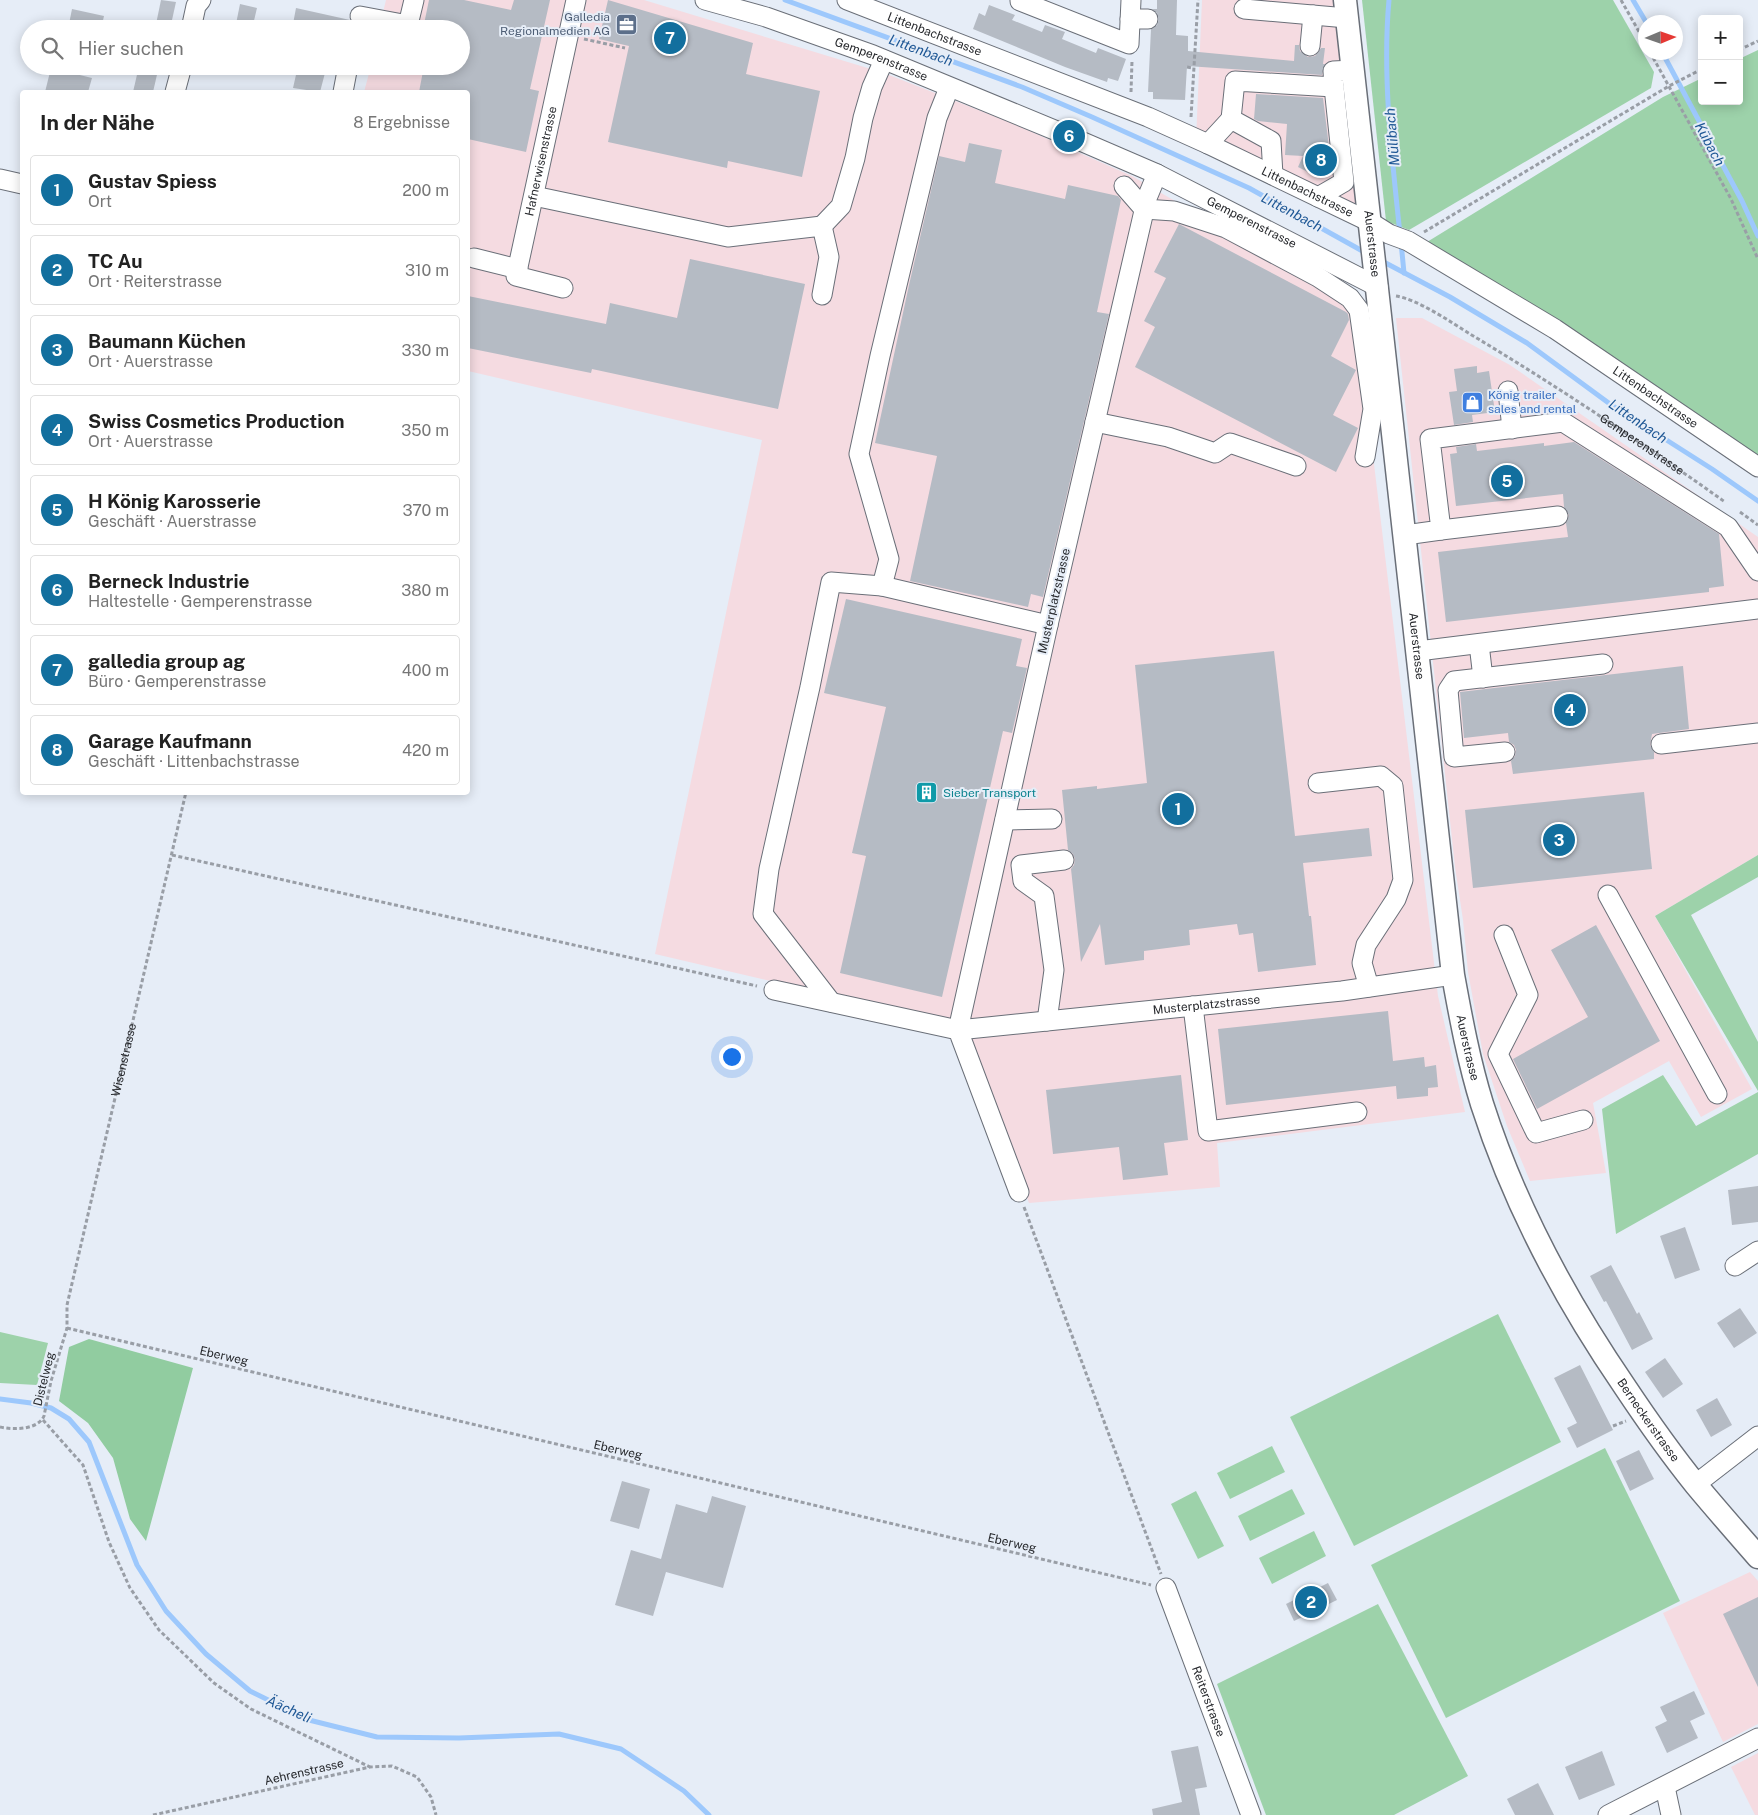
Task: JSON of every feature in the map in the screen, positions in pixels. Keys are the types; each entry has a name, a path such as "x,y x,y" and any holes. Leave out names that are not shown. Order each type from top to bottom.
{"main road":[{"name":"Auerstrasse","path":"1346,9 1377,232 1380,391 1404,534 1454,975 1466,1046 1481,1103 1514,1193 1555,1275"},
{"name":"Berneckerstrasse","path":"1555,1275 1594,1342 1638,1406 1696,1484 1758,1556"}],"street":[{"path":"193,20 196,6 201,0"},
{"path":"411,20 414,0"},
{"name":"Hafnerwisenstrasse","path":"518,269 522,221 534,196 576,0"},
{"name":"Gemperenstrasse","path":"705,0 766,17 884,60 1017,114 1157,174 1377,279"},
{"name":"Littenbachstrasse","path":"847,0 1130,111 1208,144 1318,197 1377,232 1408,241 1555,329 1758,467"},
{"path":"1020,0 1129,44 1139,19 1131,0"},
{"path":"1244,9 1313,15 1346,9"},
{"path":"360,15 381,20"},
{"path":"1310,46 1313,15"},
{"path":"534,196 728,237 822,226 841,206 855,158 863,118 872,88 884,60"},
{"path":"1318,197 1344,182 1333,71 1353,70"},
{"path":"176,90 180,75"},
{"path":"343,90 346,75"},
{"path":"1208,144 1231,119 1236,81 1334,87"},
{"path":"882,586 889,559 859,454 880,356 937,118 950,88"},
{"path":"1231,119 1272,141 1273,174"},
{"name":"Musterplatzstrasse","path":"1157,174 1144,209 1048,625 958,1030 1369,987 1454,975"},
{"path":"0,179 20,184"},
{"path":"1124,186 1144,209 1174,212 1226,228 1318,277 1350,298 1359,310 1380,391 1373,409 1364,457"},
{"path":"822,226 829,257 822,295"},
{"path":"474,258 518,269 516,276 563,288"},
{"path":"1508,390 1512,429"},
{"path":"1095,422 1168,438 1215,453 1230,442 1296,466"},
{"path":"1441,530 1430,439 1563,422 1728,527 1758,571"},
{"path":"1404,534 1558,516"},
{"path":"831,1002 763,914 769,869 810,687 831,582 882,586 1048,625"},
{"path":"1418,651 1758,609"},
{"path":"1479,644 1483,678"},
{"path":"1505,752 1454,757 1448,690 1454,681 1603,664"},
{"path":"1661,744 1758,733"},
{"path":"1318,783 1381,776 1393,786 1402,880 1396,899 1366,945 1362,963 1369,987"},
{"path":"1005,820 1052,819"},
{"path":"1048,1021 1054,970 1044,896 1023,880 1021,865 1064,860"},
{"path":"1608,895 1717,1094"},
{"path":"1504,934 1528,995 1498,1054 1536,1133 1583,1120"},
{"path":"774,990 958,1030 1019,1192"},
{"path":"1193,1006 1208,1131 1357,1112"},
{"path":"1735,1266 1758,1251"},
{"path":"1696,1484 1758,1436"},
{"name":"Reiterstrasse","path":"1166,1588 1251,1815"},
{"path":"1608,1815 1758,1738"},
{"path":"1665,1787 1671,1815"}],"path":[{"path":"1190,137 1198,0"},
{"path":"1621,0 1638,30"},
{"path":"569,35 625,48"},
{"path":"1743,48 1758,41"},
{"path":"1129,44 1133,51 1130,111"},
{"path":"1655,60 1731,199 1758,259"},
{"path":"1187,67 1194,68"},
{"path":"1408,241 1670,85 1698,71"},
{"name":"Gemperenstrasse","path":"1377,279 1390,296 1404,297 1510,357 1728,504"},
{"path":"1736,509 1758,525"},
{"name":"Wisenstrasse","path":"67,1328 67,1305 185,795"},
{"path":"172,855 774,990"},
{"path":"1019,1192 1166,1588"},
{"name":"Distelweg","path":"0,1427 6,1429 29,1427 43,1418 51,1381 67,1328"},
{"name":"Eberweg","path":"67,1328 1166,1588"},
{"path":"43,1418 83,1465 109,1542 127,1580 159,1630 214,1684 251,1709 370,1767"},
{"path":"1614,1426 1632,1418"},
{"name":"Aehrenstrasse","path":"153,1815 370,1767 392,1766 417,1777 432,1797 436,1815"}],"shaded area":[{"path":"386,0 644,0 884,73 1009,122 1132,176 1355,306 1438,996 1465,1112 1217,1143 1220,1187 1029,1203 962,1026 655,954 762,440 470,371 470,90 365,90 369,75 470,75 470,20 381,20"},
{"path":"1202,0 1345,0 1370,222 1196,140"},
{"path":"1396,318 1422,318 1510,365 1758,537 1758,855 1655,916 1752,1089 1701,1117 1669,1061 1593,1103 1606,1173 1530,1181 1507,1126 1483,1054 1468,972 1455,867"},
{"path":"1750,1572 1758,1581 1758,1724 1723,1742 1663,1613"},
{"path":"1758,1753 1758,1815 1755,1815 1731,1767"}],"green space":[{"path":"1362,0 1613,0 1638,44 1638,60 1647,60 1654,72 1651,88 1409,230 1386,221"},
{"path":"1758,50 1758,459 1668,394 1427,242 1663,97 1698,80 1698,105 1743,105 1743,57"},
{"path":"1758,855 1758,877 1691,915 1758,1042 1758,1091 1655,916"},
{"path":"1663,1075 1696,1126 1758,1092 1758,1154 1616,1234 1602,1109"},
{"path":"1498,1314 1561,1442 1354,1546 1290,1417"},
{"path":"0,1332 48,1343 37,1385 0,1383"},
{"path":"89,1339 193,1368 146,1541 130,1519 113,1458 88,1423 59,1401 69,1347"},
{"path":"1272,1446 1285,1472 1230,1499 1217,1473"},
{"path":"1605,1448 1680,1601 1446,1718 1371,1565"},
{"path":"1292,1489 1305,1514 1250,1541 1238,1516"},
{"path":"1196,1491 1224,1546 1198,1559 1171,1504"},
{"path":"1314,1531 1326,1556 1272,1584 1259,1558"},
{"path":"1378,1604 1468,1776 1394,1815 1266,1815 1217,1684"}],"building":[{"path":"161,0 176,2 172,20 157,20"},
{"path":"429,0 464,0 511,10 514,0 550,0 530,89 539,91 526,152 470,139 470,90 419,90 422,75 470,75 470,20 425,20"},
{"path":"608,0 753,43 746,74 820,91 802,177 728,161 727,168 608,142 629,46 599,39"},
{"path":"1157,0 1177,0 1176,35 1188,36 1188,51 1294,61 1295,45 1299,45 1300,51 1308,57 1315,56 1321,48 1325,48 1323,64 1325,64 1322,75 1187,66 1185,100 1153,99 1153,92 1148,92 1151,29 1157,25 1159,19 1157,13 1152,9 1157,9"},
{"path":"240,4 257,8 254,20 237,20"},
{"path":"989,5 1015,15 1012,20 1042,32 1045,25 1065,32 1062,39 1096,53 1098,48 1126,59 1118,81 1108,78 1107,82 1065,67 973,29 979,13 985,16"},
{"path":"296,8 350,20 294,20"},
{"path":"72,9 104,16 103,20 70,20"},
{"path":"49,75 80,75 92,78 89,90 46,90"},
{"path":"137,75 157,75 153,90 133,90"},
{"path":"296,75 324,75 321,90 293,88"},
{"path":"1256,94 1323,98 1332,171 1320,178 1298,167 1303,156 1285,155 1287,124 1254,119"},
{"path":"969,143 1002,150 995,183 1065,199 1068,185 1118,196 1121,200 1097,312 1109,314 1043,597 1031,594 1028,607 910,581 937,456 875,443 939,156 965,162"},
{"path":"1179,224 1348,314 1349,320 1331,356 1356,370 1333,415 1358,428 1336,472 1135,367 1155,327 1144,321 1166,278 1154,272"},
{"path":"690,259 805,284 778,409 592,369 591,373 470,348 470,296 606,324 610,303 677,318"},
{"name":"König trailer sales and rental","path":"1477,366 1477,373 1489,371 1495,412 1472,415 1473,422 1454,425 1449,392 1457,391 1454,369"},
{"path":"1574,442 1719,534 1724,586 1709,588 1709,592 1446,622 1438,552 1568,537 1566,523 1569,515 1564,507 1563,494 1456,506 1450,454 1457,453 1456,447 1476,444 1477,451 1544,443 1544,446"},
{"name":"Sieber Transport","path":"846,599 1022,639 1016,666 1027,668 1012,733 1003,731 942,997 840,973 866,856 852,853 886,707 824,693"},
{"path":"1274,651 1295,836 1369,828 1372,856 1303,863 1316,965 1258,972 1253,933 1239,935 1237,924 1189,930 1190,945 1144,951 1144,960 1105,965 1100,924 1081,962 1071,869 1075,859 1068,850 1062,790 1097,786 1097,789 1147,783 1135,665"},
{"path":"1683,666 1689,729 1652,734 1650,745 1654,752 1654,759 1513,774 1511,761 1515,756 1516,750 1514,745 1509,742 1508,733 1464,738 1460,692"},
{"path":"1644,792 1652,869 1473,888 1465,810"},
{"path":"1596,925 1660,1041 1537,1109 1513,1059 1588,1017 1551,950"},
{"path":"1388,1011 1393,1061 1424,1057 1425,1067 1436,1065 1438,1087 1428,1088 1428,1096 1397,1099 1396,1086 1226,1105 1218,1029"},
{"path":"1181,1075 1188,1140 1164,1143 1168,1175 1123,1180 1119,1147 1053,1154 1046,1090"},
{"path":"1758,1186 1758,1222 1732,1225 1728,1190"},
{"path":"1685,1227 1700,1270 1675,1279 1660,1236"},
{"path":"1611,1265 1637,1314 1639,1312 1653,1339 1632,1350 1606,1301 1604,1302 1590,1276"},
{"path":"1740,1308 1757,1333 1734,1348 1717,1323"},
{"path":"1665,1358 1683,1384 1663,1398 1645,1372"},
{"path":"1580,1365 1613,1430 1577,1448 1567,1428 1577,1423 1554,1378"},
{"path":"1717,1398 1732,1425 1711,1437 1696,1410"},
{"path":"1639,1450 1654,1479 1630,1491 1616,1461"},
{"path":"622,1481 650,1489 639,1529 610,1521"},
{"path":"712,1496 746,1506 723,1588 666,1572 653,1616 615,1605 631,1550 661,1559 676,1504 707,1513"},
{"path":"1328,1583 1337,1600 1294,1621 1286,1604"},
{"path":"1758,1597 1758,1687 1723,1614"},
{"path":"1694,1691 1705,1714 1690,1721 1698,1738 1667,1753 1655,1727 1667,1721 1660,1707"},
{"path":"1198,1746 1207,1787 1195,1789 1200,1815 1153,1815 1152,1809 1182,1802 1171,1751"},
{"path":"1602,1751 1615,1785 1579,1800 1565,1767"},
{"path":"1538,1783 1554,1815 1515,1815 1507,1799"}],"waterway":[{"name":"Littenbach","path":"785,0 1022,87 1092,117 1249,188 1366,253"},
{"name":"Mülibach","path":"1389,0 1387,87 1400,234"},
{"name":"Kübach","path":"1633,0 1642,15"},
{"name":"Kübach","path":"1666,60 1742,201 1758,236"},
{"name":"Mülibach","path":"1401,242 1404,273"},
{"name":"Littenbach","path":"1380,260 1450,297 1527,343 1610,404 1712,469 1758,501"},
{"name":"Äächeli","path":"0,1399 51,1408 69,1419 89,1442 137,1565 166,1611 206,1654 250,1691 309,1720 377,1737 459,1738 559,1734 621,1749 684,1791 709,1815"}],"place":[{"name":"Galledia Regionalmedien AG","path":"626,24"},
{"name":"galledia group ag","path":"670,38"},
{"name":"Berneck Industrie","path":"1069,136"},
{"name":"Garage Kaufmann","path":"1321,160"},
{"name":"König trailer sales and rental","path":"1472,402"},
{"name":"H König Karosserie","path":"1507,481"},
{"name":"Swiss Cosmetics Production","path":"1570,710"},
{"name":"Sieber Transport","path":"927,793"},
{"name":"Gustav Spiess","path":"1178,809"},
{"name":"Baumann Küchen","path":"1559,840"},
{"name":"TC Au","path":"1311,1602"}]}
